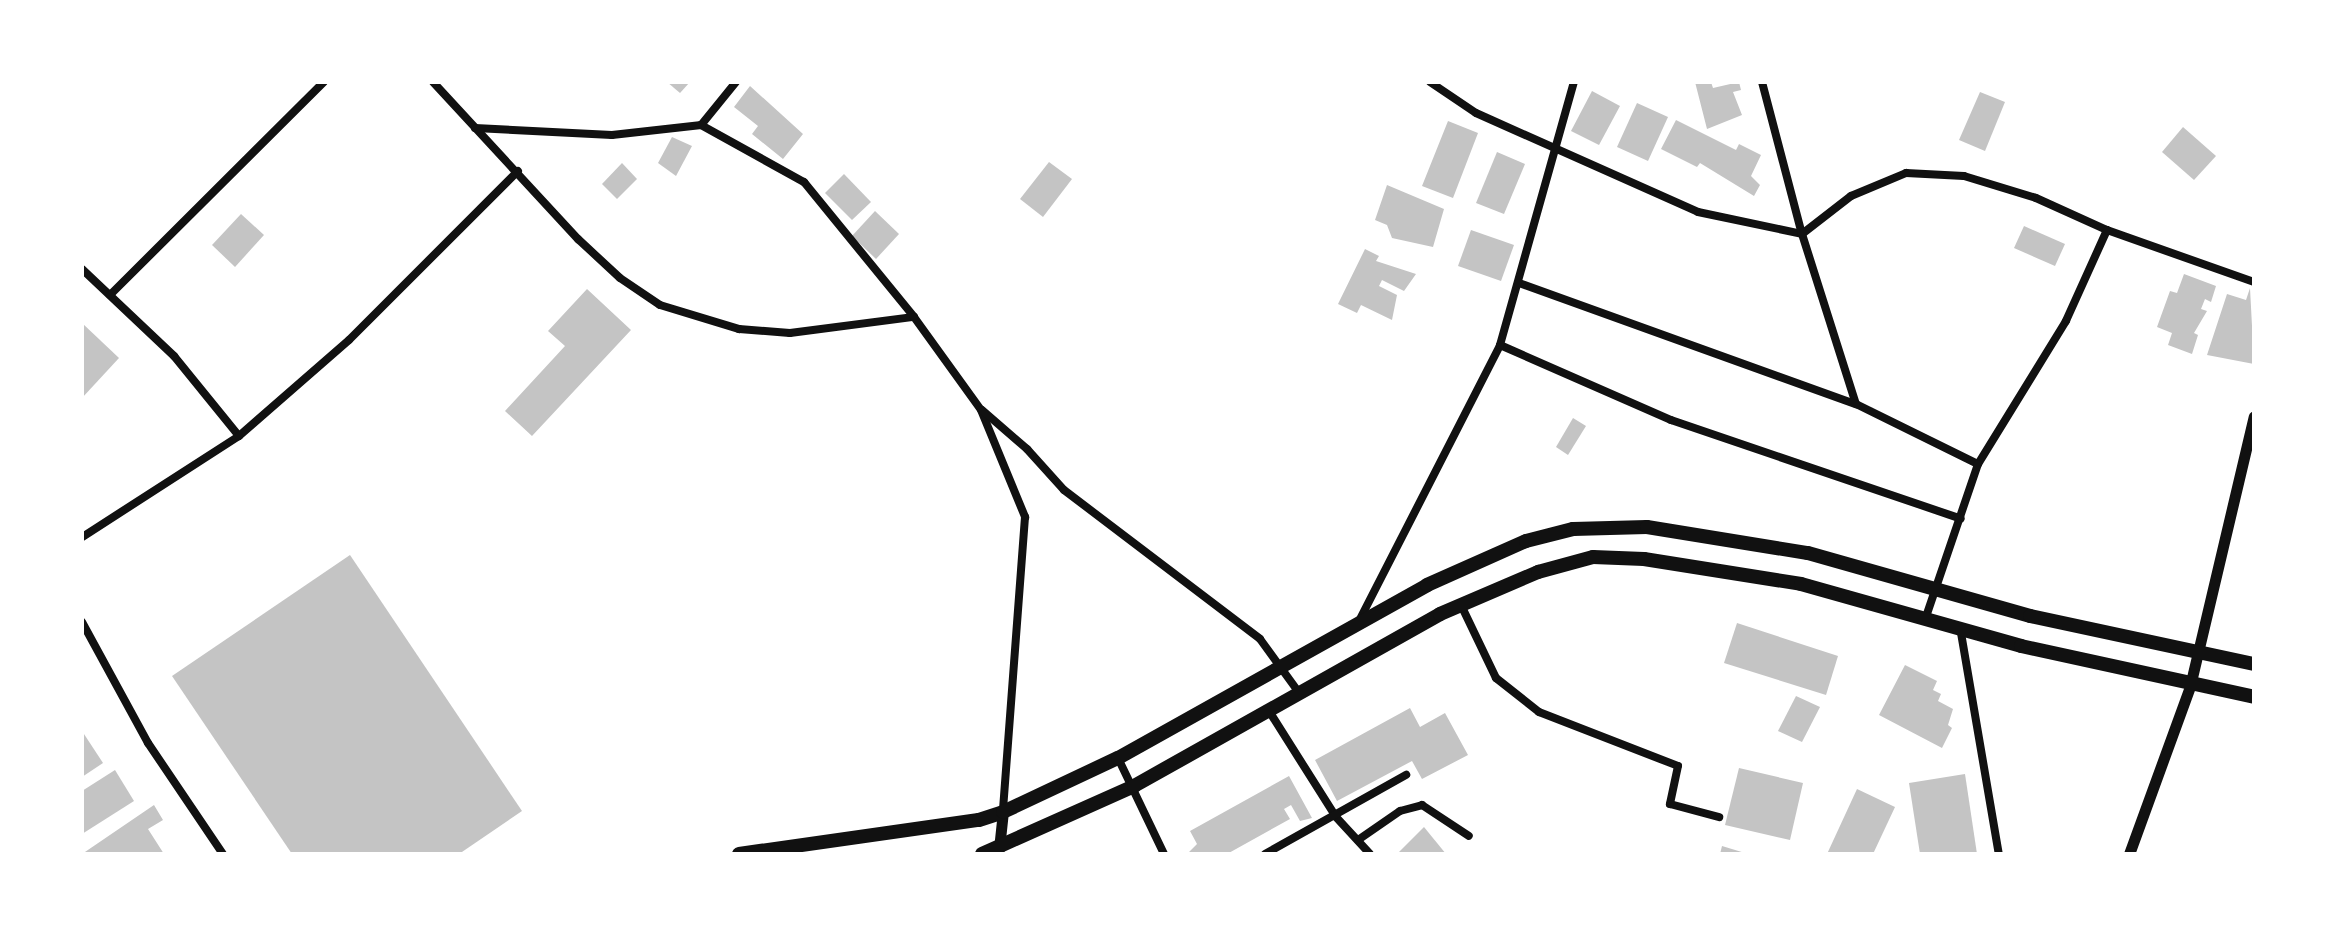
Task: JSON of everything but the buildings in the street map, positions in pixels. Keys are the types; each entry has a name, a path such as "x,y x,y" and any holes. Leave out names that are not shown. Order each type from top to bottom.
{"main road":[{"path":"739,854 804,849 979,820 1003,812 1118,758 1427,585 1526,541 1607,525 1808,553 1937,586 2030,616 2197,655 2254,664"},
{"path":"982,854 999,852 1134,786 1461,605 1538,572 1593,557 1644,559 1801,584 2190,686 2254,697"}],"street":[{"path":"110,295 324,82"},
{"path":"433,82 620,278 660,305 696,319 790,333 914,317"},
{"path":"701,125 736,82"},
{"path":"1430,82 1476,113 1698,212 1802,234 1851,196 1906,173 1964,176 2036,198 2107,230 2254,282"},
{"path":"1357,625 1500,345 1574,82"},
{"path":"1762,82 1802,234 1856,404"},
{"path":"474,128 612,135 701,125 804,182 914,317 981,410 1025,517 999,852"},
{"path":"82,537 239,436 349,340 518,171"},
{"path":"1926,617 1978,464 2066,321 2107,230"},
{"path":"82,269 174,356 239,436"},
{"path":"1519,283 1856,404 1978,464"},
{"path":"1500,345 1671,420 1961,519"},
{"path":"981,410 1027,449 1064,490 1224,607 1260,639 1300,694"},
{"path":"2129,854 2190,686 2254,416"},
{"path":"1461,605 1496,678 1539,712 1678,766 1670,804 1719,817"},
{"path":"82,622 148,743 223,854"},
{"path":"1960,627 1999,854"},
{"path":"1269,711 1336,817 1370,854"},
{"path":"1118,758 1164,854"},
{"path":"1265,854 1336,817 1406,775"},
{"path":"1358,840 1400,811 1422,805 1469,836"}]}
